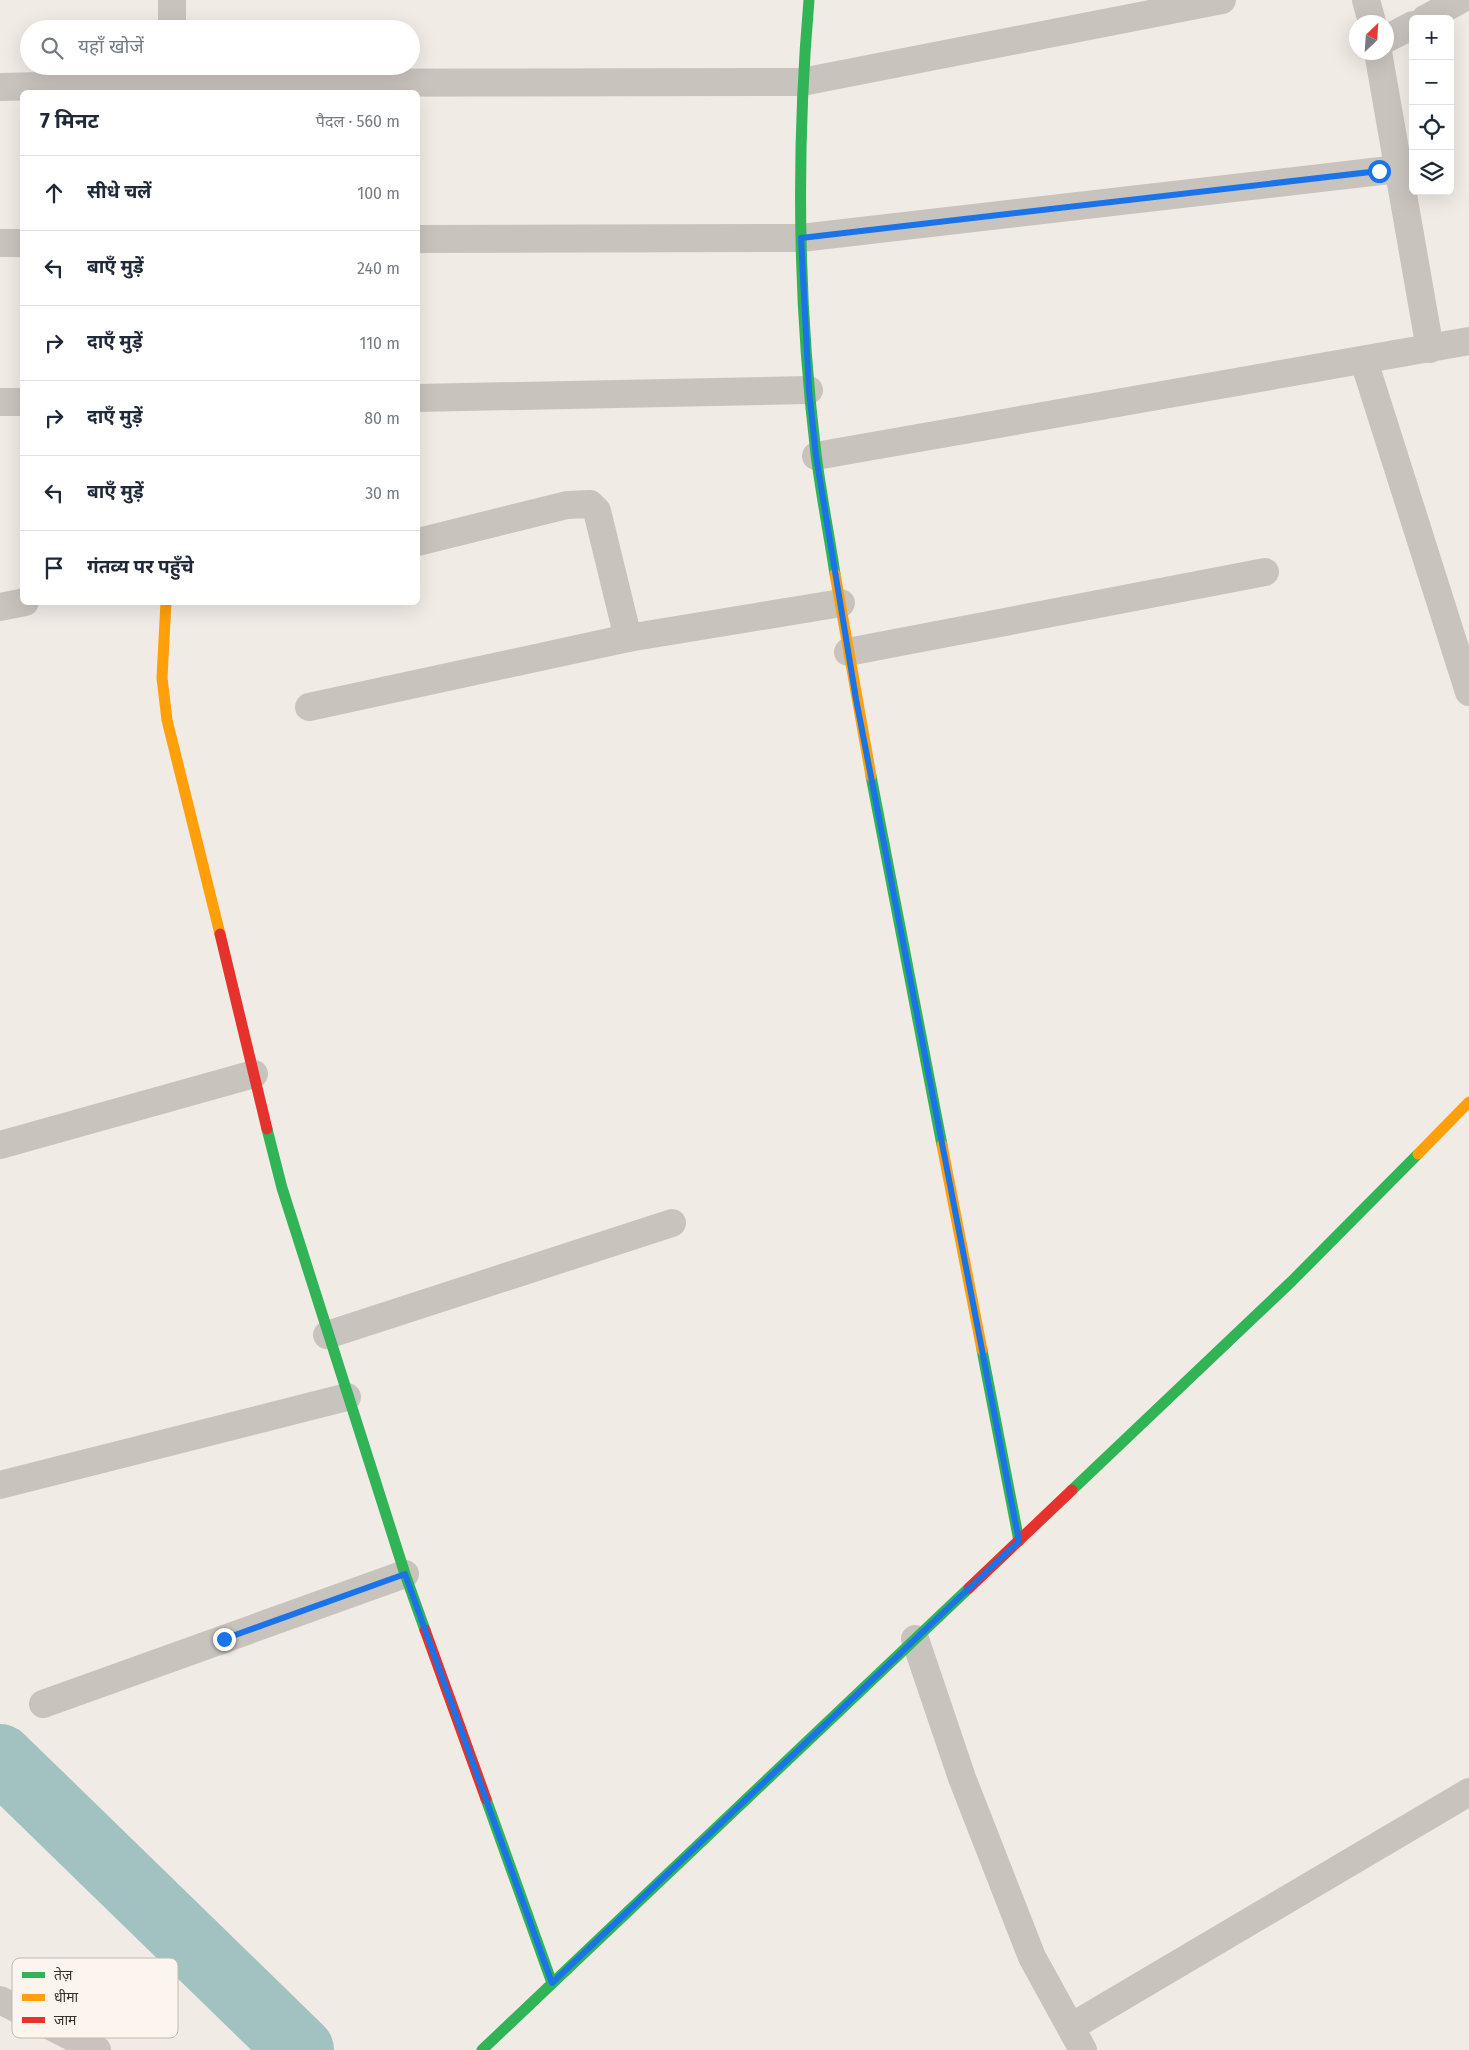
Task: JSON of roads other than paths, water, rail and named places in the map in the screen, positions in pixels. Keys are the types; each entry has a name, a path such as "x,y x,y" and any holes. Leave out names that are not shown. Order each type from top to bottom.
{"street":[{"path":"172,0 172,20"},
{"path":"809,0 802,82 801,238 809,390 816,456 848,652 938,1129 1019,1541"},
{"path":"0,87 172,81 802,82 1222,0"},
{"path":"1366,0 1370,15"},
{"path":"1432,15 1460,0"},
{"path":"1394,35 1409,27"},
{"path":"1379,60 1430,349"},
{"path":"420,239 801,238 1398,168"},
{"path":"0,243 20,243"},
{"path":"816,456 1430,349 1468,345"},
{"path":"1364,361 1469,692"},
{"path":"420,398 809,390"},
{"path":"0,402 20,402"},
{"path":"420,542 567,505 586,503 592,505 597,511 628,638"},
{"path":"848,652 1265,572"},
{"path":"0,607 20,603"},
{"path":"309,708 628,638 841,603"},
{"path":"166,605 162,678 167,720 282,1188 347,1397 405,1574 552,1983"},
{"path":"0,1145 254,1074"},
{"path":"482,2050 1292,1281 1469,1102"},
{"path":"328,1335 672,1223"},
{"path":"0,1485 347,1397"},
{"path":"43,1704 405,1574"},
{"path":"915,1639 962,1778 1032,1957 1077,2038 1469,1792"},
{"path":"0,2000 12,2006"},
{"path":"74,2038 97,2050"}],"waterway":[{"path":"0,1758 300,2050"}]}
